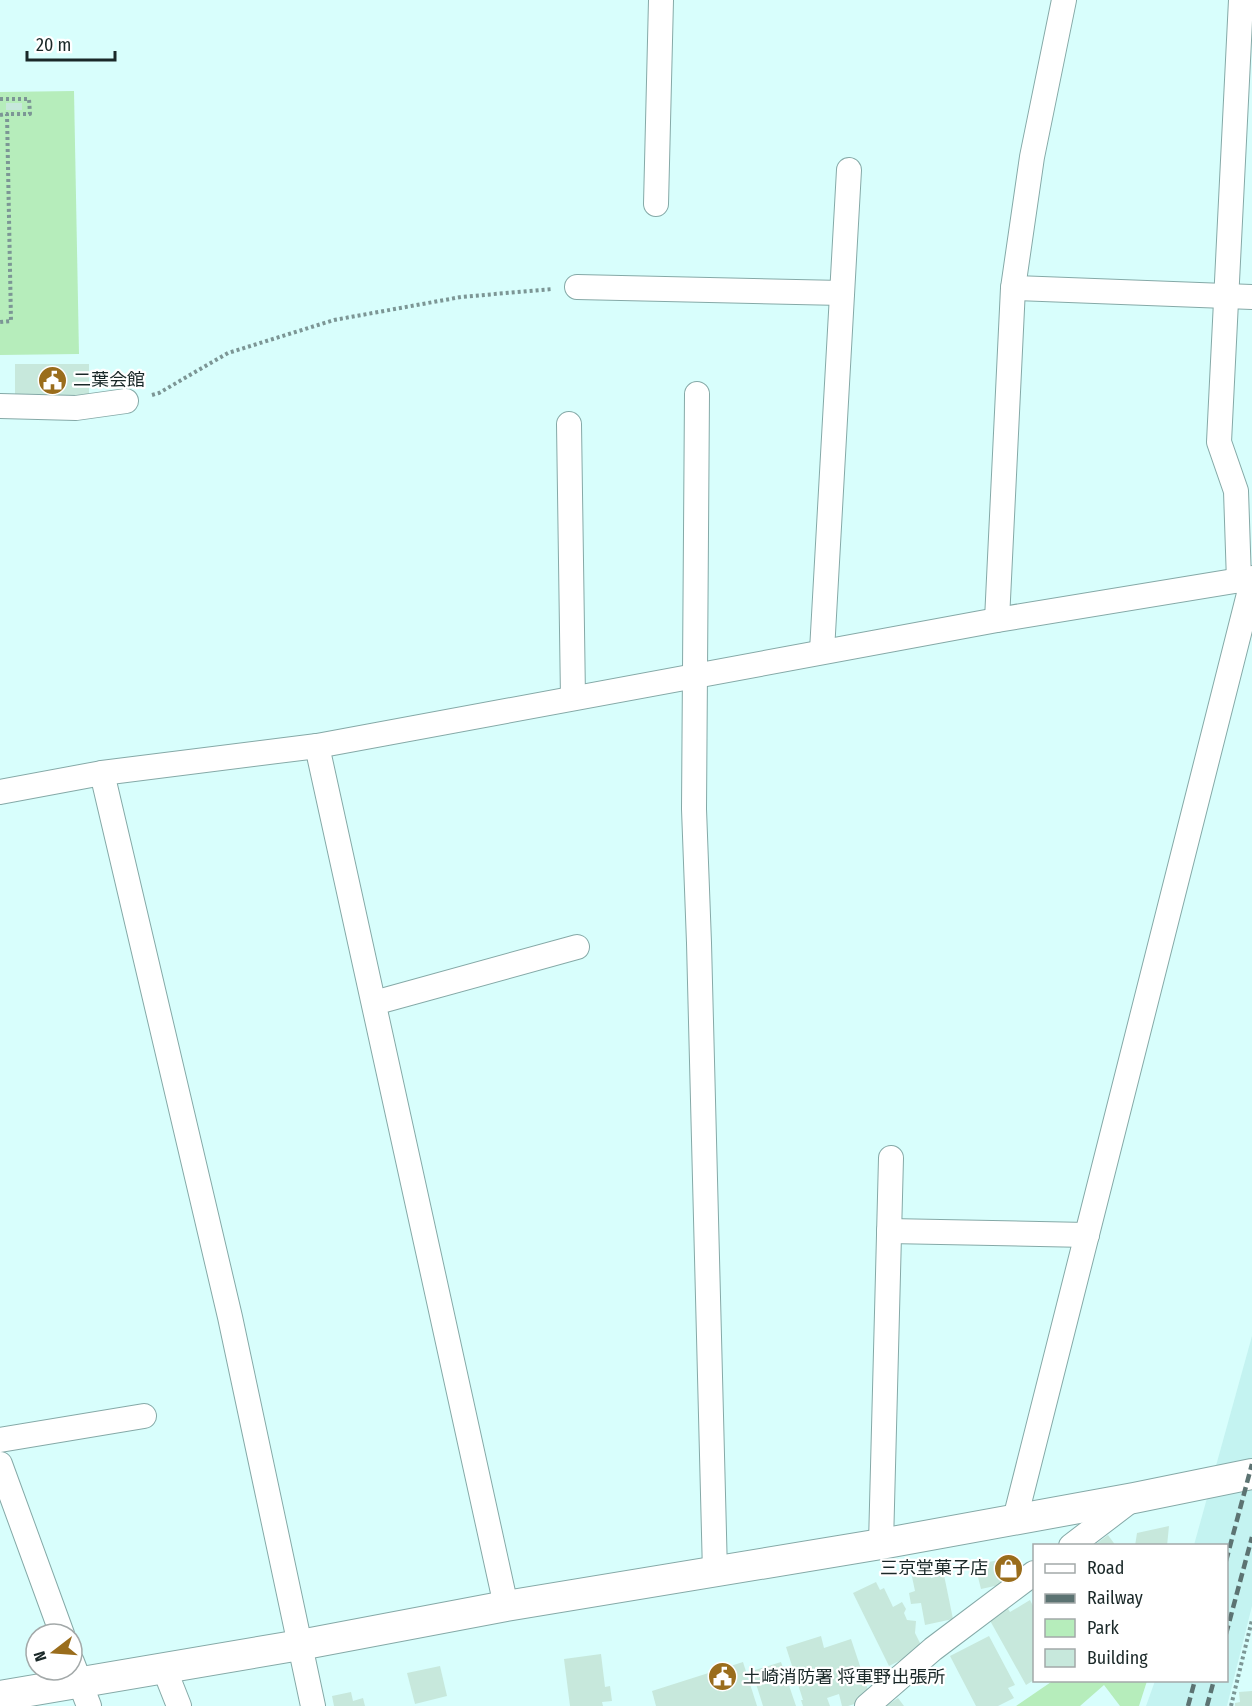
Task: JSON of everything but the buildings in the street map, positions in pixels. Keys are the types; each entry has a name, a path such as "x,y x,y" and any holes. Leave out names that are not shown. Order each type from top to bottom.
{"street":[{"path":"656,204 661,0"},
{"path":"997,620 1013,288 1032,157 1064,0"},
{"path":"1015,1520 1248,580 1236,490 1219,442 1226,296 1243,133 1241,0"},
{"path":"822,651 849,170"},
{"path":"577,287 842,293"},
{"path":"1013,288 1252,297"},
{"path":"697,394 694,809 715,1573"},
{"path":"0,406 76,408 126,401"},
{"path":"569,424 573,698"},
{"path":"0,792 102,773 317,746 822,651 997,620 1248,580"},
{"path":"317,746 506,1606"},
{"path":"102,773 230,1317 313,1706"},
{"path":"374,1003 577,947"},
{"path":"881,1544 891,1158"},
{"path":"889,1231 1087,1235"},
{"path":"0,1440 144,1416"},
{"path":"0,1464 58,1622"},
{"path":"4,1706 0,1697 300,1645 506,1606 881,1544 1252,1474"},
{"path":"1072,1544 1134,1498"},
{"path":"867,1706 933,1649 1033,1574"},
{"path":"164,1668 178,1706"}],"path":[{"path":"0,99 30,99 30,114 0,115"},
{"path":"0,322 11,321 7,114"},
{"path":"126,401 159,393 228,353 334,320 461,297 577,287"},
{"path":"1231,1706 1252,1620"}],"shaded area":[{"path":"1252,1336 1252,1606 1227,1706 1146,1706 1155,1682 1228,1682 1228,1544 1194,1544"}],"green space":[{"path":"74,91 79,354 0,355 0,92"},
{"path":"1051,1682 1147,1682 1139,1706 1120,1706 1104,1685 1080,1706 1016,1706"}],"railway":[{"path":"1228,1554 1252,1464"},
{"path":"1228,1627 1252,1537"},
{"path":"1188,1706 1194,1682"},
{"path":"1207,1706 1213,1682"}],"place":[{"name":"二葉会館","path":"52,380"},
{"name":"三京堂菓子店","path":"1009,1568"},
{"name":"土崎消防署 将軍野出張所","path":"722,1677"}]}
